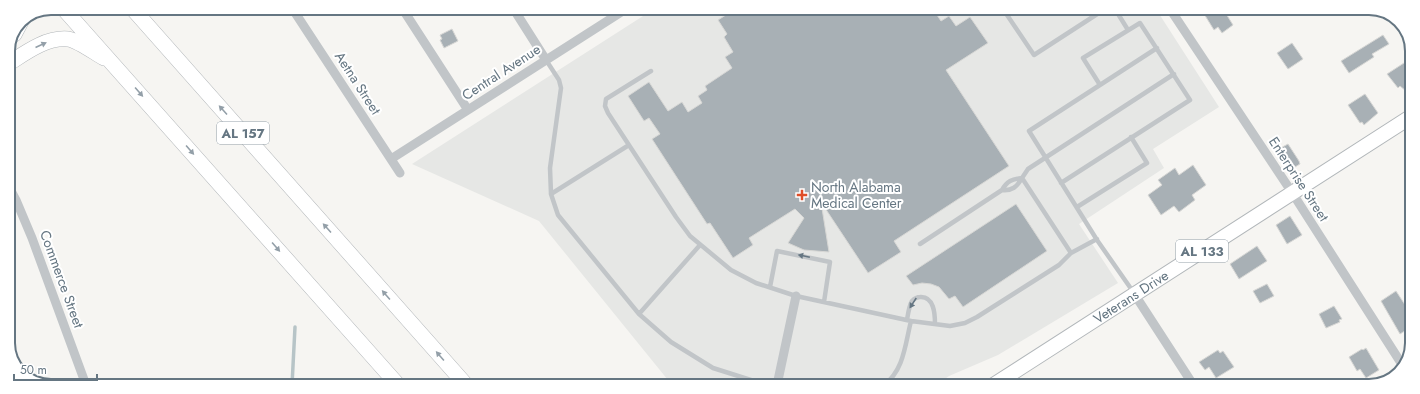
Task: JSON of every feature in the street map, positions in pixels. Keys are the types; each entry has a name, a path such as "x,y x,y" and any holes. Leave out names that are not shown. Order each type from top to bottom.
{"highway":[{"path":"70,15 115,64 393,379"},
{"name":"AL 157","path":"138,15 461,379"},
{"path":"15,60 50,40 69,39 115,64"}],"main road":[{"name":"Veterans Drive","path":"1003,379 1293,194 1405,121"}],"street":[{"name":"Aetna Street","path":"297,15 400,173"},
{"path":"407,15 468,110"},
{"path":"517,15 546,60"},
{"name":"Central Avenue","path":"391,159 617,15"},
{"name":"Enterprise Street","path":"1174,15 1293,194 1400,361"},
{"name":"Commerce Street","path":"15,200 32,238 84,379"},
{"path":"1134,295 1189,379"},
{"path":"778,379 796,296"}],"lane":[{"path":"1007,15 1034,55 1096,15"},
{"path":"1119,15 1128,30"},
{"path":"1061,182 1190,100 1140,23 1083,58 1100,85"},
{"path":"1134,295 1029,131 1157,48"},
{"path":"546,60 560,80 561,88 550,168 551,194 558,215 639,314 670,342 714,368 748,379"},
{"path":"651,71 606,99 605,106 608,113 690,236 731,270 770,287 796,296 909,320 950,326 965,323 977,317 1059,265 1071,252 1097,239"},
{"path":"1002,190 1009,191 1018,186 1028,169 1174,74"},
{"path":"1077,208 1147,163 1131,137"},
{"path":"551,194 629,145"},
{"path":"920,244 1002,190 1006,184 1013,179 1022,178"},
{"path":"1022,178 1071,252"},
{"path":"639,314 700,245"},
{"path":"770,287 777,251 830,262 824,302"},
{"path":"892,379 900,367 912,301 917,297 929,299 934,307 935,324"}],"shaded area":[{"name":"North Alabama Medical Center","path":"645,15 1160,15 1219,107 1153,149 1164,168 1079,224 1118,283 998,355 945,379 667,379 539,221 412,164"}],"building":[{"path":"726,15 937,15 941,21 949,16 956,26 970,17 988,43 946,70 1009,166 894,241 901,252 868,273 821,202 829,252 804,250 788,243 804,218 795,209 749,238 753,245 733,258 710,223 707,224 652,139 660,134 649,118 644,121 628,96 649,82 668,111 682,102 688,112 702,103 698,96 707,90 705,86 732,68 725,57 733,52 724,37 727,34 718,20"},
{"path":"1205,15 1227,15 1233,25 1222,33 1218,27 1214,30"},
{"path":"452,29 458,41 444,48 440,40 442,39 440,35"},
{"path":"1383,35 1389,44 1372,54 1374,57 1349,73 1341,61"},
{"path":"1292,43 1303,59 1288,69 1277,53"},
{"path":"1404,63 1405,90 1400,86 1398,88 1387,74"},
{"path":"1365,94 1378,113 1364,125 1362,122 1360,123 1348,105"},
{"path":"1288,144 1300,164 1290,170 1289,167 1287,168 1277,150"},
{"path":"1193,165 1206,185 1192,195 1195,200 1179,212 1174,206 1161,215 1148,195 1162,185 1158,180 1175,168 1179,175"},
{"path":"1016,204 1047,251 963,307 955,296 949,299 939,287 922,283 913,285 906,276"},
{"path":"1290,216 1302,235 1287,244 1276,225"},
{"path":"1257,246 1267,261 1239,279 1230,264"},
{"path":"1267,284 1274,296 1260,303 1253,291"},
{"path":"1396,291 1405,305 1405,331 1400,334 1381,301"},
{"path":"1334,306 1342,319 1339,320 1340,322 1326,328 1319,314"},
{"path":"1366,348 1379,370 1366,378 1360,369 1357,371 1349,357"},
{"path":"1218,350 1220,353 1223,351 1234,367 1216,378 1209,367 1205,370 1199,362"}],"waterway":[{"path":"292,379 295,327"}],"place":[{"name":"North Alabama Medical Center","path":"802,195"}]}
